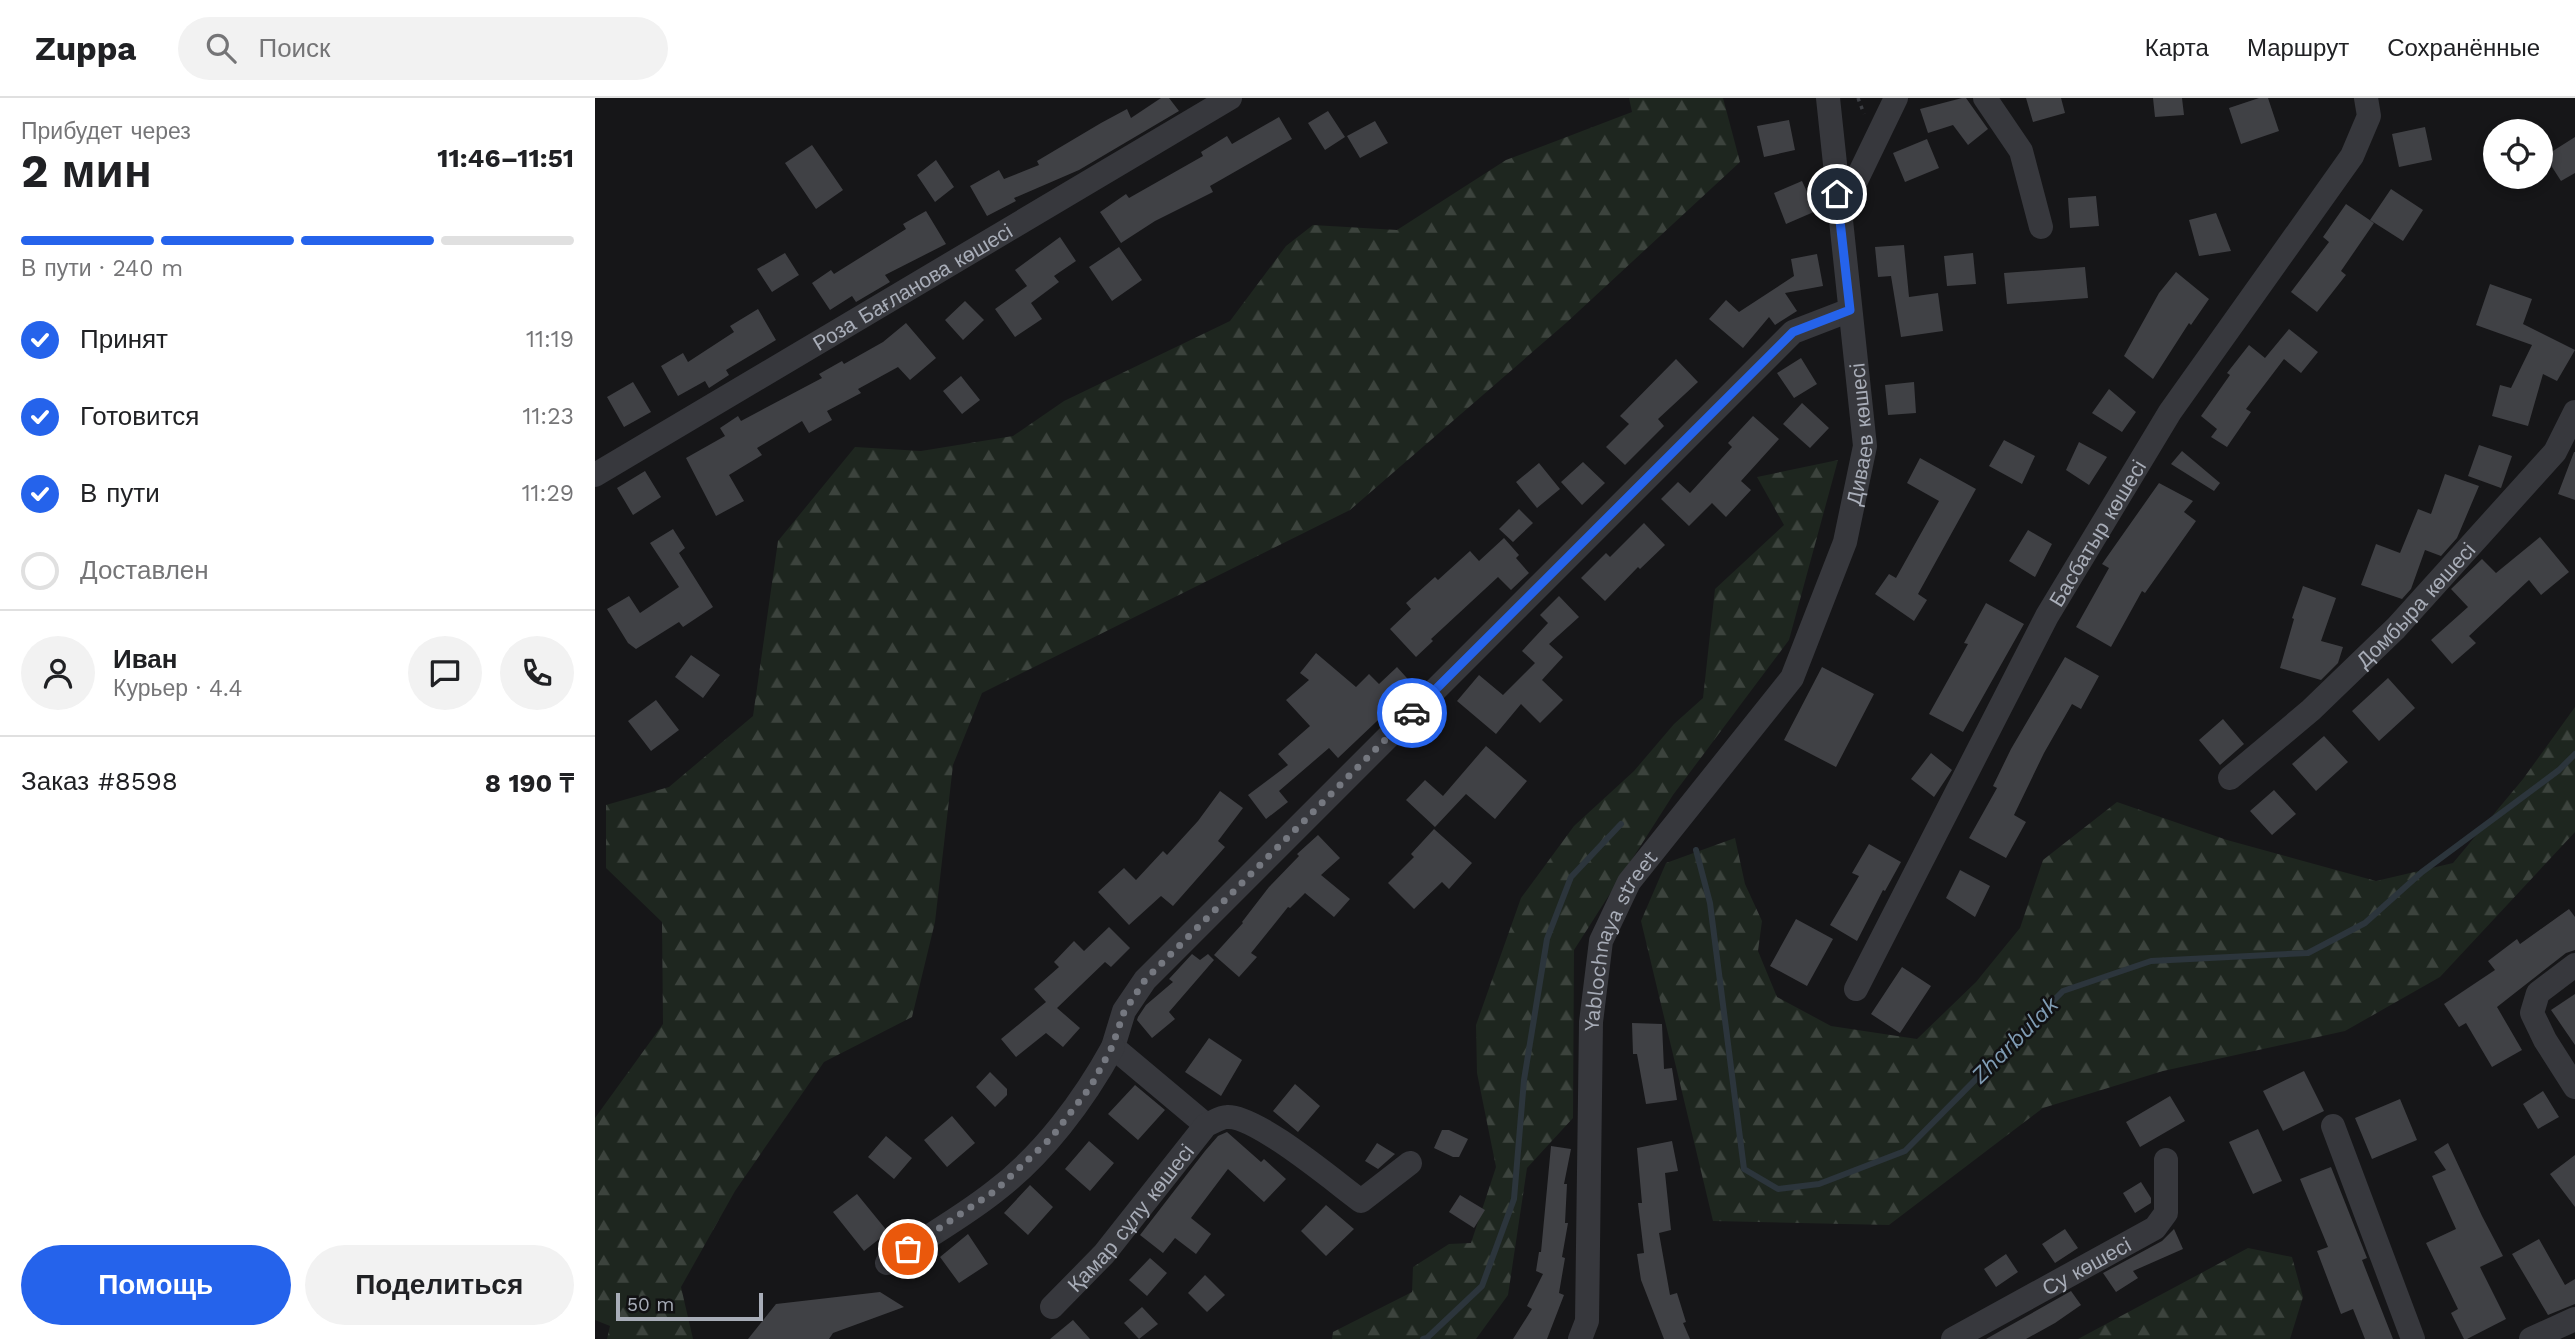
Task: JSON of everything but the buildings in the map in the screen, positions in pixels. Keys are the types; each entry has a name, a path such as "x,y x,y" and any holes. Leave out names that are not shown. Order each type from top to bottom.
{"street":[{"name":"Роза Бағланова көшесі","path":"595,475 1230,98"},
{"path":"1839,217 1895,98"},
{"path":"1985,98 2021,151 2042,227"},
{"name":"Басбатыр көшесі","path":"1856,989 2047,616 2171,412 2352,156 2369,117 2366,98"},
{"name":"Диваев көшесі","path":"1823,599 1845,542 1865,446 1828,99"},
{"path":"887,1264 995,1191 1051,1138 1091,1086 1112,1047 1124,1012 1145,980 1793,332 1850,310"},
{"name":"Домбыра көшесі","path":"2230,778 2311,710 2396,628 2555,452 2575,412"},
{"name":"Yablochnaya street","path":"1580,1339 1587,1321 1591,1022 1601,941 1629,882 1792,678 1823,599"},
{"path":"2575,965 2538,993 2532,1013 2545,1040 2575,1087"},
{"name":"Қамар сұлу көшесі","path":"1112,1047 1206,1125"},
{"name":"Қамар сұлу көшесі","path":"1052,1307 1104,1254 1206,1125 1226,1117 1245,1121 1267,1133 1361,1201 1410,1163"},
{"path":"2333,1126 2413,1339"},
{"name":"Су көшесі","path":"1954,1339 2155,1228 2166,1213 2166,1160"},
{"path":"2531,1339 2575,1319"}],"green space":[{"path":"1629,98 1723,98 1740,162 1566,323 1350,510 982,693 953,765 935,922 912,1017 824,1062 735,1191 681,1287 693,1339 607,1339 610,1326 595,1320 595,1118 663,1024 662,922 606,868 606,805 669,787 753,716 778,541 855,447 921,451 1013,436 1064,401 1230,321 1286,246 1313,225 1397,230 1506,160 1632,112"},
{"path":"1838,460 1789,640 1673,795 1574,950 1573,1118 1527,1168 1508,1295 1476,1339 1332,1339 1333,1332 1412,1292 1413,1267 1449,1244 1471,1243 1496,1167 1477,1073 1476,1025 1521,898 1574,826 1634,771 1674,724 1703,698 1715,589 1784,525 1757,477"},
{"path":"2575,707 2575,832 2440,977 2345,1031 2163,1071 2043,1108 1889,1225 1713,1221 1641,921 1666,863 1735,838 1745,884 1762,921 1758,951 1777,997 1831,1026 1917,1039 1976,982 2020,928 2043,860 2117,802 2227,840 2376,881 2453,863 2523,779"},
{"path":"2248,1248 2292,1257 2303,1297 2290,1339 2078,1339"}],"waterway":[{"name":"Zharbulak","path":"1696,850 1710,903 1744,1169 1778,1189 1819,1184 1905,1151 2063,991 2151,961 2308,953 2365,923 2422,872 2559,770 2575,754"},
{"name":"Zharbulak","path":"1423,1339 1482,1286 1514,1199 1524,1080 1547,939 1571,877 1621,824"}],"way so far":[{"path":"908,1249 995,1191 1051,1138 1091,1086 1112,1047 1124,1012 1145,980 1412,713"}],"route":[{"path":"1412,713 1793,332 1850,310 1837,194"}]}
